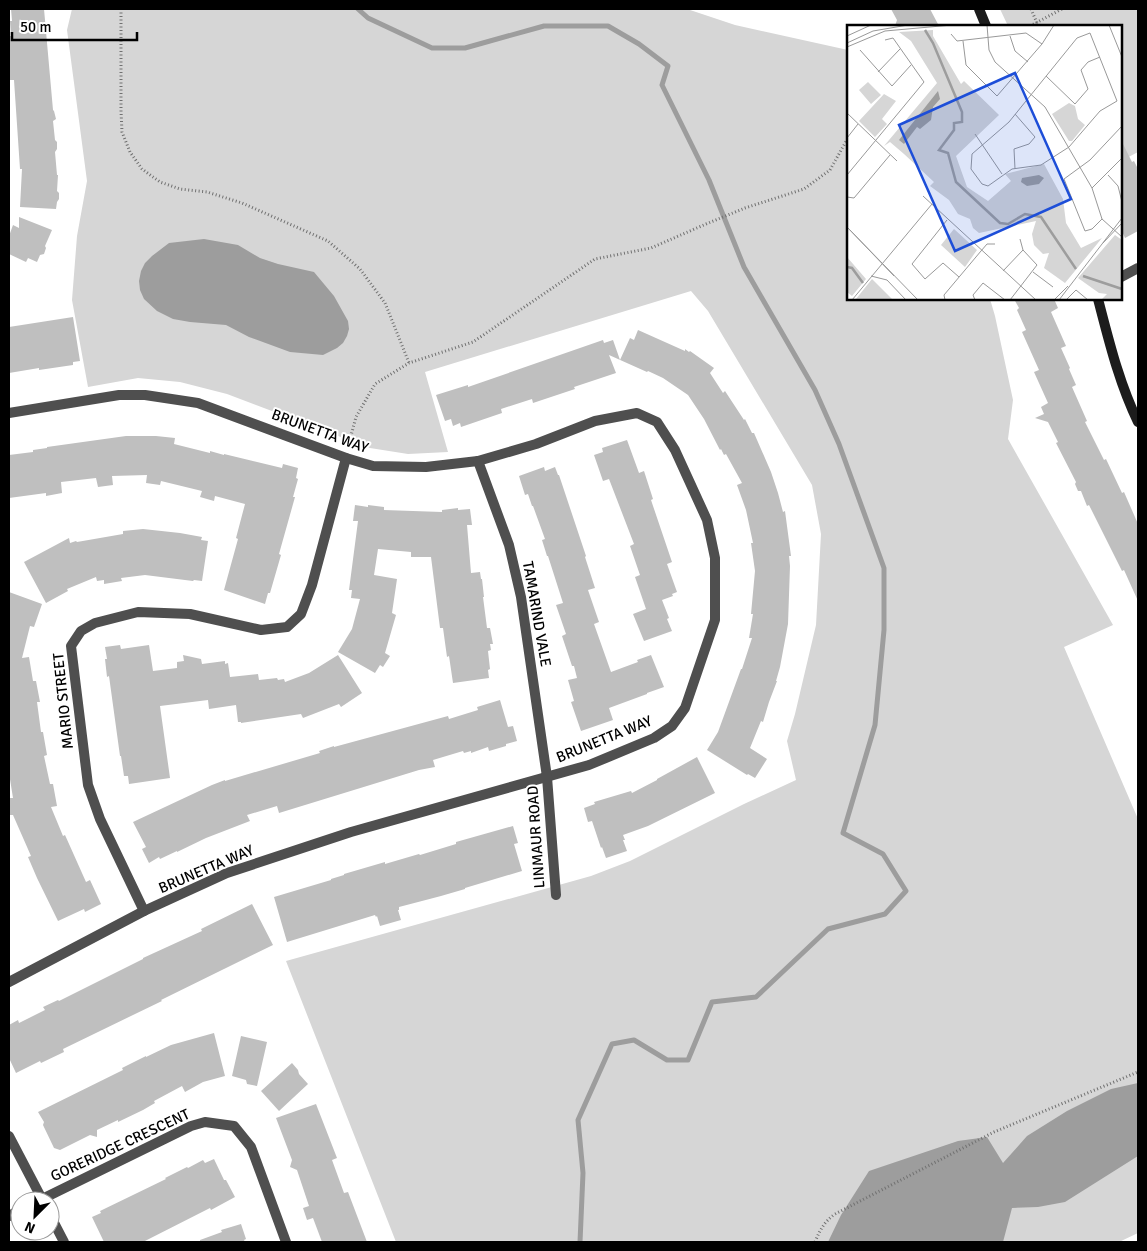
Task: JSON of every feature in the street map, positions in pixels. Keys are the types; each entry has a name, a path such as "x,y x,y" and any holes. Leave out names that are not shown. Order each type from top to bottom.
{"street":[{"path":"978,9 986,25"},
{"path":"1122,276 1138,268"},
{"path":"1098,300 1117,370 1138,422"},
{"name":"BRUNETTA WAY","path":"9,412 119,395 145,395 198,403 346,458 373,466 426,467 478,461 536,444 595,421 637,413 657,422 675,450 707,520 715,558 715,620 685,708 672,726 654,738 589,764 351,832 227,873 144,911 9,982"},
{"name":"MARIO STREET","path":"144,911 100,819 88,785 71,646 81,632 95,623 138,612 190,614 261,630 287,627 301,614 312,585 346,458"},
{"name":"TAMARIND VALE","path":"478,461 509,545 522,597 547,777"},
{"name":"LINMAUR ROAD","path":"547,777 556,895"},
{"name":"GORERIDGE CRESCENT","path":"59,1191 191,1126 205,1122 234,1126 251,1146 286,1242"},
{"path":"9,1136 36,1191"}],"path":[{"path":"122,9 122,132 130,152 142,169 160,182 180,189 207,192 242,203 328,241 360,268 384,303 409,363"},
{"path":"1031,9 1037,23"},
{"path":"1032,25 1062,9"},
{"path":"346,458 356,417 375,384 409,363 473,342 595,259 651,248 745,208 804,189 830,170 847,140"},
{"path":"815,1242 826,1221 843,1209 994,1132 1138,1072"}],"shaded area":[{"path":"72,9 687,9 735,25 847,50 847,300 990,300 1013,400 1008,439 1113,625 1064,647 1138,819 1138,1233 1119,1242 396,1242 286,961 591,876 630,861 796,780 787,741 816,625 821,534 812,485 708,311 691,291 425,372 448,452 408,454 370,448 227,394 180,382 138,378 88,387 72,300 77,236 87,181 67,30"},
{"path":"1000,9 1138,9 1138,152 1122,160 1122,25 1008,25"},
{"path":"204,239 238,245 260,258 314,272 334,296 348,321 349,329 343,343 323,355 290,352 249,337 226,325 173,319 157,311 144,299 140,290 139,281 145,263 169,243"},
{"path":"1138,1083 1138,1156 1065,1202 1038,1207 1012,1208 1003,1242 828,1242 841,1215 869,1171 958,1141 987,1137 1003,1163 1027,1136 1067,1111 1111,1089"}],"building":[{"path":"11,9 44,9 53,110 56,119 53,121 55,140 57,142 55,152 59,199 56,209 20,207 22,169 20,169 14,80 9,80"},
{"path":"891,9 930,9 938,25 895,25 897,20"},
{"path":"1122,142 1132,162 1134,161 1138,169 1138,231 1125,238 1122,231"},
{"path":"19,217 52,230 45,246 44,254 40,255 37,262 28,258 26,262 9,254 9,236 13,225 19,228"},
{"path":"1015,300 1054,300 1058,308 1051,312 1066,346 1061,348 1076,385 1072,387 1087,421 1085,422 1104,460 1106,459 1122,493 1124,492 1138,524 1138,601 1124,570 1122,571 1089,505 1087,506 1081,491 1078,491 1076,482 1056,443 1058,442 1048,422 1035,418 1044,414 1041,407 1048,403 1034,372 1039,370 1022,332 1026,330 1017,310 1019,308"},
{"path":"73,317 80,361 73,362 73,365 9,373 9,327"},
{"path":"638,330 685,351 685,349 690,351 714,368 710,373 723,393 725,391 745,419 752,433 754,433 771,472 783,512 785,511 791,556 789,556 788,624 777,681 763,722 761,721 750,748 767,759 755,778 707,750 718,732 752,638 749,638 753,614 751,614 755,571 751,543 753,543 746,510 737,485 742,483 726,454 724,455 720,450 704,419 688,395 663,378 620,360 630,338 634,340"},
{"path":"603,340 604,343 613,340 620,360 609,355 616,373 533,403 532,399 501,409 502,413 461,427 460,423 453,426 451,419 445,421 436,395 468,385 468,387"},
{"path":"126,436 175,438 174,444 210,453 210,451 282,468 283,464 298,468 296,478 298,479 293,497 295,497 279,554 281,555 265,604 224,590 238,539 236,538 245,504 215,496 214,501 200,497 202,491 161,481 160,485 146,483 147,475 112,476 113,485 98,487 96,478 61,482 62,493 46,496 46,493 9,498 9,455 33,452 33,450 47,447"},
{"path":"627,440 639,473 644,471 653,499 651,500 672,562 667,564 677,592 672,594 673,596 662,600 672,631 644,641 633,614 646,609 635,577 640,575 630,546 634,544 609,479 603,481 594,455 603,452 602,448"},
{"path":"544,467 545,471 555,467 559,475 586,556 595,588 588,590 599,622 594,624 611,672 651,655 664,687 609,708 613,720 581,731 571,702 574,701 568,680 577,678 562,636 566,634 556,605 563,603 542,540 545,539 528,494 525,495 519,476"},
{"path":"355,505 384,507 384,510 442,512 442,510 458,508 458,510 470,509 472,525 467,525 471,573 480,572 487,628 490,628 493,644 490,644 491,650 488,651 489,678 453,683 443,628 440,628 431,557 411,557 411,552 378,549 374,575 397,579 392,613 396,615 385,653 390,656 383,667 380,665 375,673 338,652 352,629 360,599 351,598 352,590 349,590 358,521 353,521"},
{"path":"143,529 202,537 201,540 208,541 202,581 145,575 121,578 122,581 104,584 104,580 97,581 96,577 67,589 68,591 46,603 24,562 69,538 70,543 123,534 123,531"},
{"path":"9,592 42,604 34,627 30,626 22,658 29,657 33,681 36,681 40,702 37,702 41,732 43,732 47,755 44,756 50,784 53,784 57,806 51,807 86,882 90,880 101,904 85,912 84,909 58,921 28,857 31,856 13,815 10,815 9,798 13,798 9,773"},
{"path":"120,645 121,649 149,645 153,671 177,668 177,662 184,661 183,655 201,659 202,664 225,661 225,664 228,663 230,677 258,674 259,680 277,678 278,680 284,679 285,682 309,673 338,655 362,693 341,707 339,704 303,718 301,714 241,723 238,722 236,705 209,709 208,700 160,706 170,778 129,784 128,776 124,776 120,756 105,659 107,659 105,647"},
{"path":"500,700 508,727 513,726 517,741 506,744 506,746 489,751 488,747 471,753 471,751 464,753 463,751 433,760 435,767 419,770 279,813 277,806 247,815 250,821 160,859 159,857 149,863 142,849 146,847 133,822 212,785 320,753 319,751 334,746 448,716 449,719 478,710 477,707"},
{"path":"697,757 715,793 648,826 623,835 627,851 606,858 592,821 588,822 584,808 595,804 594,802 631,791 632,793"},
{"path":"513,826 518,843 514,844 522,871 399,907 401,920 380,926 375,915 287,942 274,897 331,880 344,874 385,862 385,864 420,855 456,844 456,842"},
{"path":"252,904 273,945 63,1049 64,1052 16,1073 9,1058 9,1025 18,1020 19,1023 45,1010 43,1007 202,931 201,929"},
{"path":"214,1033 225,1076 203,1082 185,1092 182,1086 154,1101 155,1103 143,1110 97,1130 97,1137 90,1135 60,1150 54,1148 38,1112 123,1070 122,1068 146,1056 171,1045"},
{"path":"241,1036 267,1042 257,1086 247,1084 246,1080 232,1076"},
{"path":"292,1063 308,1084 279,1111 261,1091"},
{"path":"316,1104 337,1158 332,1160 344,1193 348,1192 367,1242 322,1242 313,1218 307,1220 303,1208 309,1206 297,1170 290,1167 292,1160 276,1118"},
{"path":"214,1159 235,1197 143,1242 104,1242 92,1217 101,1213 100,1211 187,1167 203,1160 205,1163"},
{"path":"241,1224 246,1239 244,1240 245,1242 200,1242 200,1240 222,1232 221,1230"}],"waterway":[{"path":"358,9 368,18 432,48 465,48 544,26 608,26 639,44 668,66 662,85 709,180 744,267 815,390 839,444 884,568 884,630 875,725 843,833 883,854 906,891 885,914 828,929 756,997 712,1002 688,1060 667,1060 634,1040 612,1044 578,1120 583,1173 580,1242"}]}
